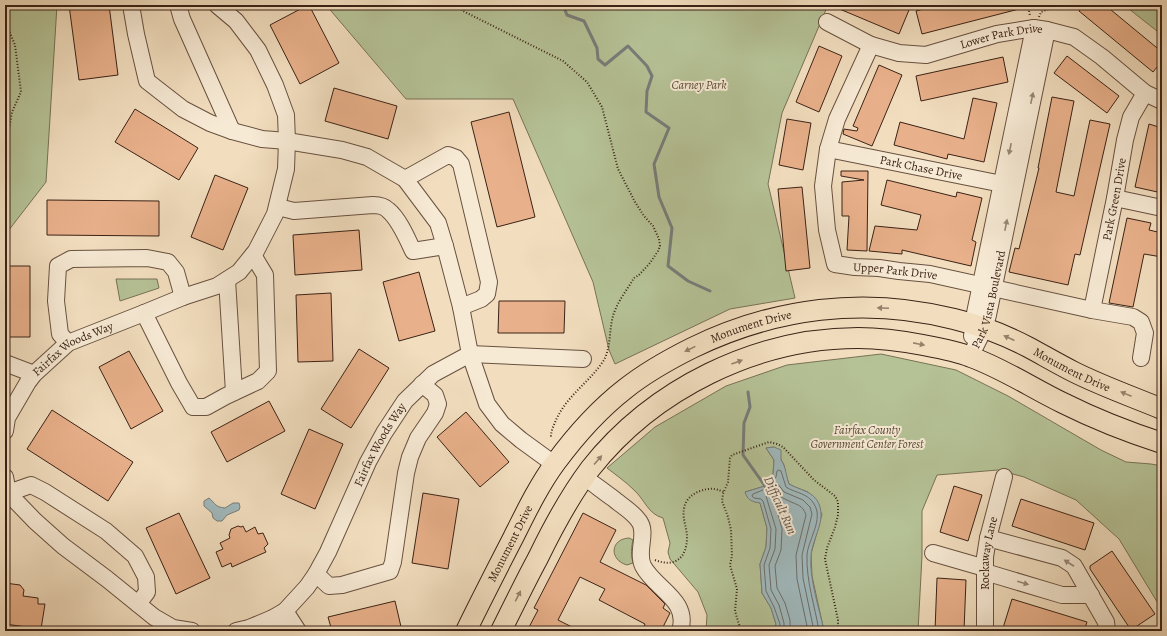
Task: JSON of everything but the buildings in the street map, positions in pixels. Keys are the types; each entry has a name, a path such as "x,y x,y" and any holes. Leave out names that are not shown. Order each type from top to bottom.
{"main road":[{"name":"Monument Drive","path":"466,631 528,508 554,464 577,435 621,392 640,378 685,352 737,329 779,316 804,311 834,308 888,308 956,319 1005,336 1027,346 1090,380 1162,409"},
{"path":"501,631 561,513 584,477 606,451 638,419 664,400 700,378 765,352 824,340 857,338 882,339 939,348 970,357 1012,376 1080,411 1136,435 1162,443"}],"street":[{"path":"131,5 147,81 183,109 210,123 262,139 287,141 342,150 367,157 405,179 438,223 461,307 470,354 487,404 502,424 554,464"},
{"path":"178,5 182,19 232,131"},
{"name":"Fairfax Woods Way","path":"5,431 7,418 28,382 34,374 68,343 183,297 217,286 227,280 239,272 256,251 272,220 278,207 286,169 286,115 276,85 258,50 236,22 217,5"},
{"name":"Lower Park Drive","path":"827,22 871,45 899,53 926,55 997,34 1039,26 1074,37 1102,57 1145,93 1162,101"},
{"name":"Park Vista Boulevard","path":"970,357 979,327 1039,26"},
{"name":"Upper Park Drive","path":"871,45 837,119 828,149 823,186 827,230 835,264 930,274 987,288 1133,317 1141,322 1145,332 1141,358"},
{"name":"Park Green Drive","path":"1092,310 1115,198 1125,140 1131,117 1145,93"},
{"name":"Park Chase Drive","path":"828,149 1008,185"},
{"path":"405,179 448,154 456,158 462,164 489,282 487,294 481,299 461,307"},
{"path":"1115,198 1162,208"},
{"path":"278,207 294,211 373,205 380,206 388,209 402,227 413,251 445,246"},
{"path":"144,313 179,383 193,407 206,407 258,381 268,371 265,275 253,255"},
{"path":"68,343 60,334 56,301 58,266 71,259 148,258 168,262 176,272 183,297"},
{"path":"227,280 234,392"},
{"path":"470,354 583,359"},
{"name":"Fairfax Woods Way","path":"236,631 280,620 307,588 316,574 328,552 368,462 405,401 433,374 470,354"},
{"path":"5,364 34,374"},
{"path":"316,574 329,586 342,585 390,571 393,562 406,473 410,457 418,438 435,413 438,404 435,395 422,384"},
{"path":"5,477 8,493 35,521 63,546 107,578 154,617 173,628 192,631"},
{"path":"584,477 641,522 643,530 640,554 641,560 646,571 676,602 682,612 683,621 680,631"},
{"name":"Rockaway Lane","path":"985,631 985,557 988,538 1004,477"},
{"path":"8,493 31,485 45,492 106,531 135,556 146,577 147,592 138,604"},
{"path":"988,538 1062,558 1074,566 1106,622 1107,631"},
{"path":"933,553 1062,595 1091,595"},
{"path":"280,620 298,631"}],"path":[{"path":"457,5 463,11 563,61 587,82 602,107 618,169 644,216 653,226 659,240 660,246 658,250 650,263 639,275 634,278 614,314 610,325 607,353 604,360 566,403 558,415 552,429 551,437"},
{"path":"1039,26 1039,15 1041,12 1059,5"},
{"path":"5,21 15,45 22,92 12,112 5,152"},
{"path":"741,631 735,611 737,589 730,565 732,556 731,530 722,501 728,482 730,458 735,453 769,442 783,447 814,480 835,496 838,502 838,515 825,559 838,620 838,631"},
{"path":"641,560 653,560 668,564 681,558 685,549 687,538 684,509 689,497 702,490 710,488 718,489 724,492"}],"green space":[{"path":"5,5 57,5 46,182 5,235"},
{"name":"Carney Park","path":"326,5 828,5 782,113 768,184 795,298 730,309 615,364 609,350 593,282 513,99 406,99"},
{"path":"1124,5 1162,5 1162,35"},
{"path":"116,279 157,279 159,288 120,301"},
{"name":"Fairfax County Government Center Forest","path":"881,354 956,370 1008,396 1101,450 1126,462 1162,466 1162,610 1119,539 1076,500 1024,477 998,470 937,475 922,511 922,556 918,631 824,631 812,576 811,554 822,514 808,492 789,484 784,465 774,447 766,448 774,460 773,475 765,486 745,492 760,503 767,528 766,547 760,564 762,593 771,608 776,624 775,631 706,631 707,615 698,592 670,559 668,552 670,543 663,518 650,510 634,490 607,468 655,427 726,386 787,365"},
{"path":"629,538 633,540 633,563 627,565 617,559 614,550 618,542"}],"water":[{"path":"774,447 781,450 781,460 789,484 814,496 821,510 820,523 812,548 811,574 824,631 775,631 776,624 771,608 762,593 760,564 766,547 767,528 760,503 750,500 745,492 765,486 773,475 774,460 766,448"},
{"path":"209,498 216,505 222,508 225,508 233,503 239,503 239,510 227,515 222,521 217,521 213,518 212,513 204,506 204,501"}],"waterway":[{"name":"Difficult Run","path":"563,5 567,15 584,21 597,48 598,59 605,65 628,46 647,66 652,76 647,91 646,112 669,128 654,164 659,197 672,228 668,266 688,281 710,291"},
{"name":"Difficult Run","path":"748,392 750,407 744,423 743,455 766,489"}]}
